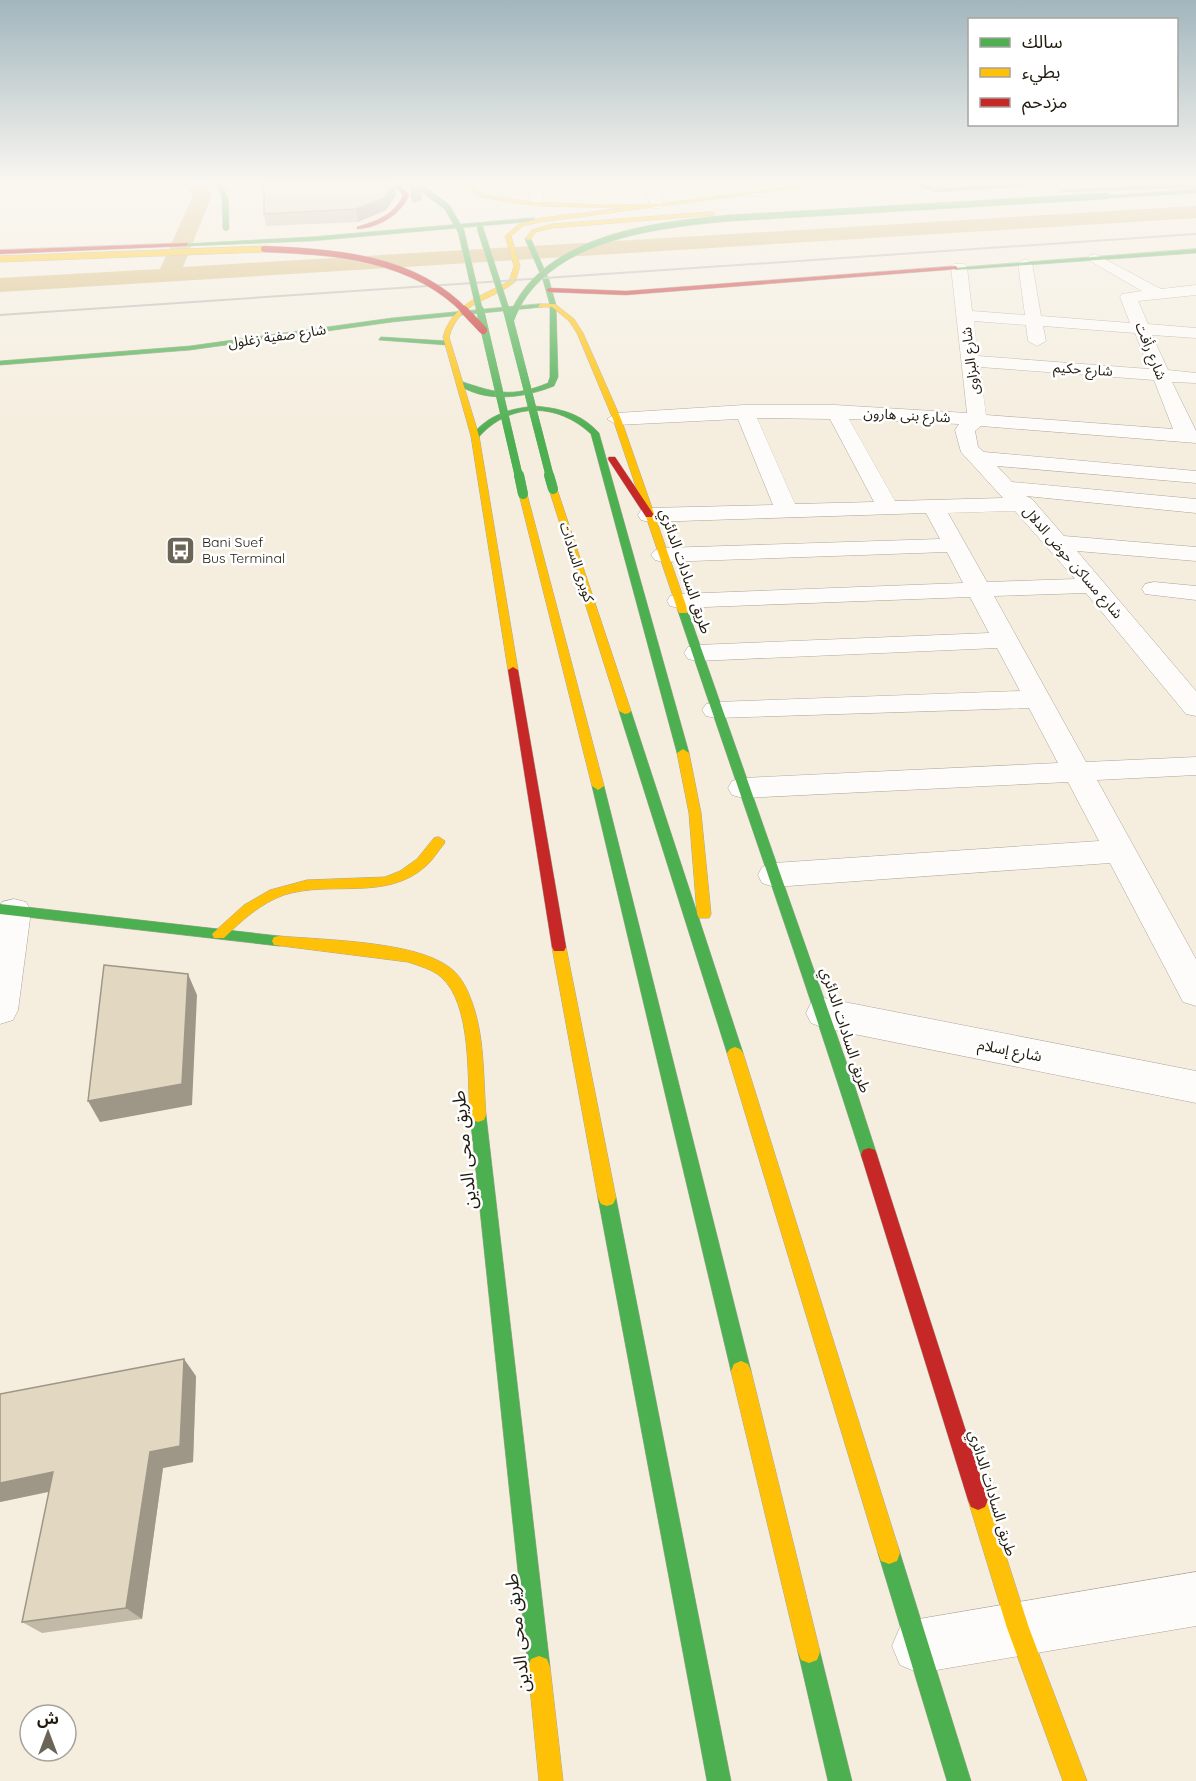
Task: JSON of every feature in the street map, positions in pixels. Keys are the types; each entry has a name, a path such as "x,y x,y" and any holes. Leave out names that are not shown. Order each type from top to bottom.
{"main road":[{"path":"381,266 423,281 454,300 483,330"},
{"path":"468,266 644,966 840,1781"},
{"name":"كوبرى السادات","path":"493,266 510,320 553,489 705,955"},
{"path":"517,266 512,282 453,315 446,326 447,344 475,436 557,939 719,1781"},
{"path":"460,383 475,391 499,395 524,393 551,384 554,377 553,304 539,266"},
{"path":"510,320 515,304 525,289 551,266"},
{"path":"549,290 594,295 649,292 973,266"},
{"path":"600,306 649,292"},
{"name":"شارع صفية زغلول","path":"0,363 190,348 393,320 553,304"},
{"name":"طريق السادات الدائري","path":"553,304 567,315 576,328 617,419 743,788 824,1013 1018,1628 1075,1781"},
{"path":"576,328 586,315"},
{"path":"311,332 372,329 383,334 374,339 447,344"},
{"name":"شارع صفية زغلول","path":"0,374 322,344"},
{"path":"475,436 484,423 497,416 532,410 569,414 583,419 649,515"},
{"path":"595,434 689,775 701,857 705,955 959,1781"},
{"path":"219,934 246,909 266,897 288,889 311,885 371,886 395,881 416,872 431,857 439,842"},
{"name":"طريق محى الدين","path":"7,910 425,960 447,971 462,989 467,1011 551,1781"}],"street":[{"path":"1025,266 1041,366"},
{"path":"1109,266 1157,293"},
{"name":"شارع البزاوى","path":"959,267 977,419"},
{"name":"شارع رأفت","path":"1191,437 1160,375 1128,297 1196,290"},
{"path":"965,315 1196,333"},
{"name":"شارع حكيم","path":"970,361 1196,378"},
{"path":"744,411 788,511"},
{"name":"شارع بنى هارون","path":"617,419 744,411 835,411 977,419 1191,437"},
{"path":"835,411 888,508"},
{"name":"شارع مساكن حوض الدلال","path":"977,419 965,430 965,438 976,458 1015,496 1095,585 1196,708"},
{"path":"976,458 1196,477"},
{"path":"649,515 934,507 1015,496 1196,506"},
{"path":"934,507 1196,992"},
{"path":"1057,542 1196,554"},
{"path":"663,555 956,545"},
{"path":"679,601 1095,585"},
{"path":"1154,589 1196,593"},
{"path":"697,652 1007,639"},
{"path":"1161,666 1196,666"},
{"path":"716,710 1039,699"},
{"path":"743,788 1196,766"},
{"path":"774,875 1121,851"},
{"path":"0,1010 7,910"},
{"name":"شارع إسلام","path":"824,1013 1196,1087"},
{"path":"919,1646 1196,1599"}],"building":[{"path":"104,965 188,974 182,1084 88,1101"},
{"path":"184,1359 180,1446 150,1452 126,1608 22,1622 53,1472 0,1483 0,1394"}],"waterway":[{"path":"169,274 172,266"},
{"path":"0,285 309,266"}],"railway":[{"path":"0,315 722,266"}],"traffic: fast":[{"path":"469,266 523,494"},
{"path":"492,266 510,320 553,489"},
{"path":"460,383 482,392 505,395 528,392 551,384 554,377 553,305 540,266"},
{"path":"510,320 530,286 552,266"},
{"path":"956,268 983,266"},
{"path":"0,363 190,348 392,320 540,306"},
{"path":"381,339 447,343"},
{"path":"475,436 486,424 500,415 534,408 569,414 583,422 595,433 683,753"},
{"path":"683,611 869,1155"},
{"path":"625,711 735,1053"},
{"path":"598,786 741,1371"},
{"path":"0,909 279,941"},
{"path":"478,1115 539,1667"},
{"path":"607,1198 719,1781"},
{"path":"889,1553 959,1781"},
{"path":"809,1652 840,1781"}],"traffic: slow":[{"path":"513,670 475,436 446,337 449,326 462,309 512,282 517,266"},
{"path":"540,306 553,305 572,320 580,333 617,419 683,611"},
{"path":"553,489 625,711"},
{"path":"523,494 598,786"},
{"path":"683,753 695,813 704,914"},
{"path":"219,934 257,903 284,890 307,885 369,884 405,875 422,862 439,841"},
{"path":"279,941 363,949 408,957 426,962 448,974 463,997 470,1024 478,1115"},
{"path":"559,947 607,1198"},
{"path":"735,1053 889,1553"},
{"path":"741,1371 809,1652"},
{"path":"978,1500 1018,1628 1075,1781"},
{"path":"539,1667 551,1781"}],"traffic: jam":[{"path":"391,266 423,279 443,291 483,330"},
{"path":"549,290 626,293 956,268"},
{"path":"612,459 649,515"},
{"path":"513,670 559,947"},
{"path":"869,1155 978,1500"}],"place":[{"name":"Bani Suef Bus Terminal","path":"181,550"}]}
